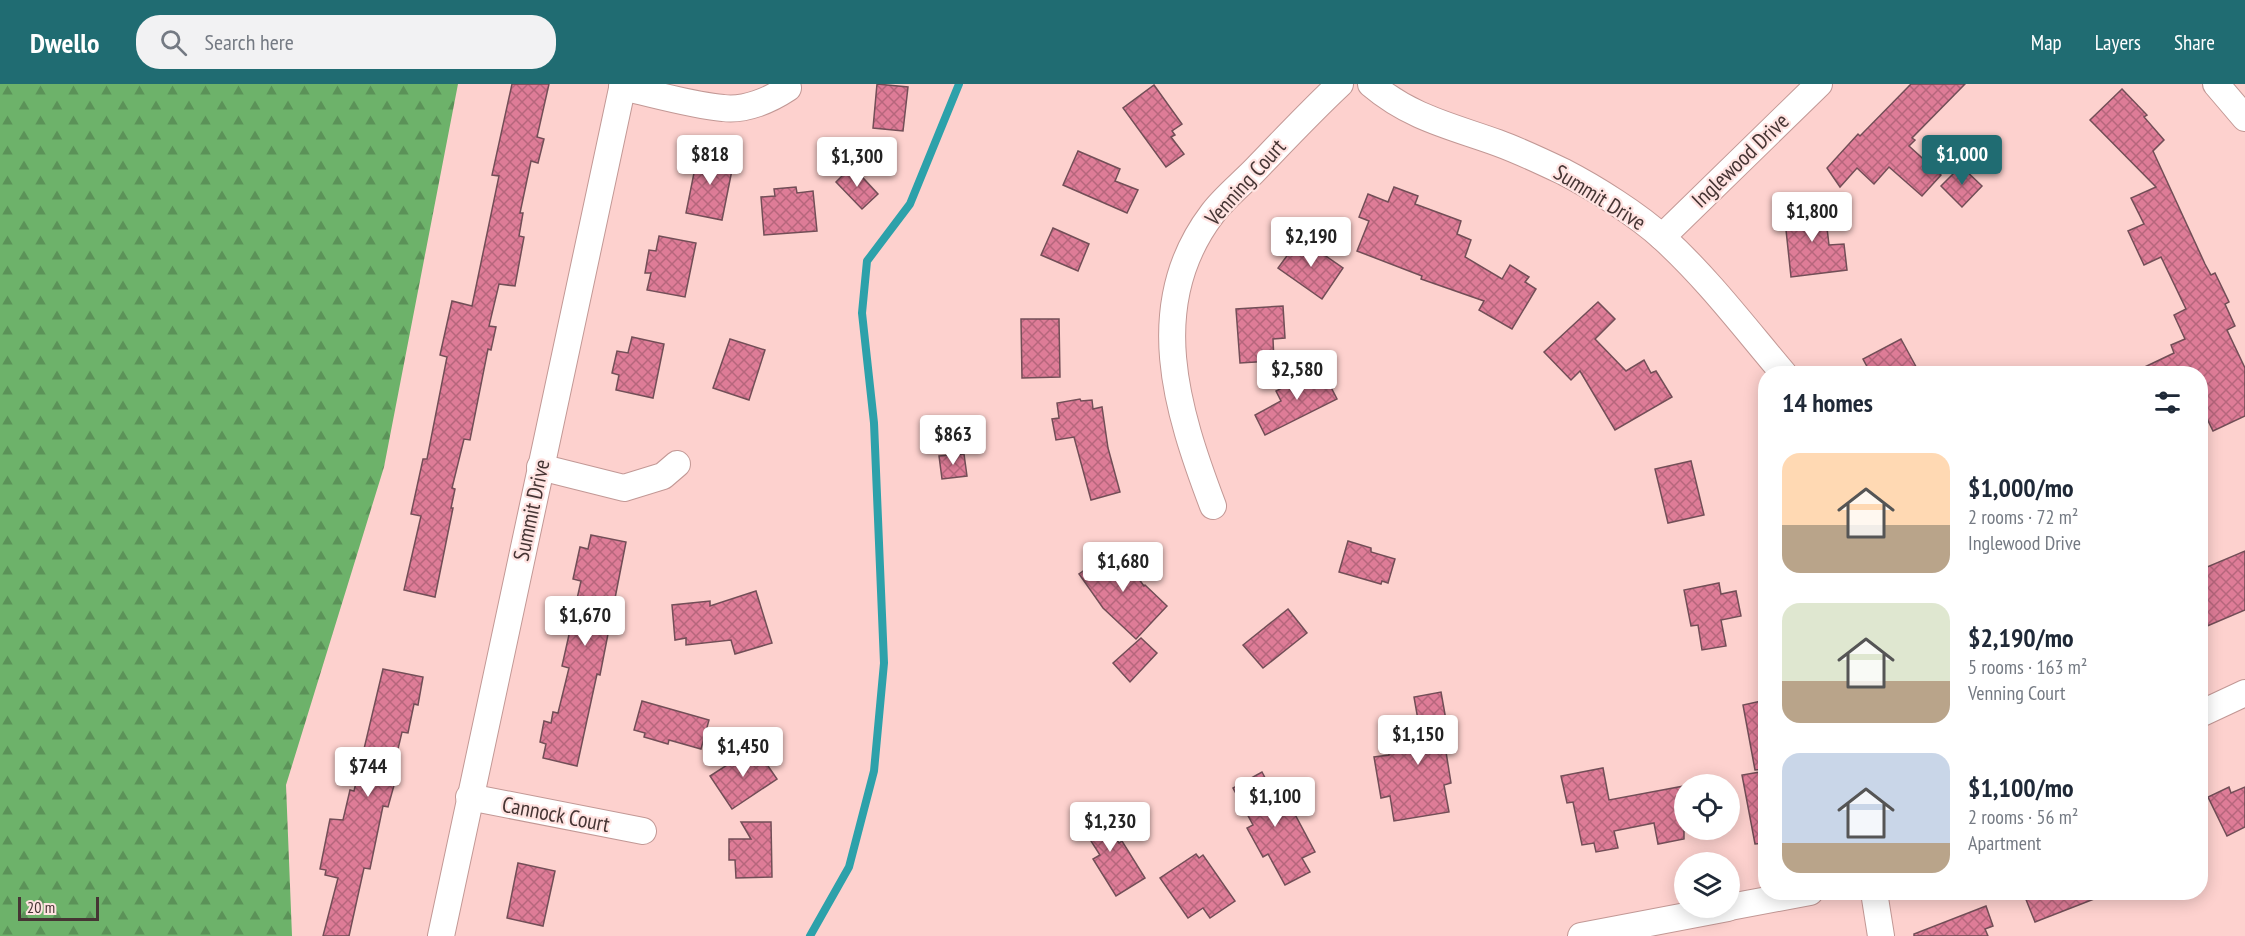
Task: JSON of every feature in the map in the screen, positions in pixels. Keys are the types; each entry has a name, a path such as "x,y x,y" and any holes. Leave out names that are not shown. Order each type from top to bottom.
{"street":[{"name":"Venning Court","path":"1213,506 1192,449 1179,404 1173,363 1171,327 1182,271 1191,248 1212,214 1340,84"},
{"name":"Summit Drive","path":"1371,84 1384,95 1427,120 1499,144 1565,173 1623,209 1662,237 1694,270 1777,366"},
{"name":"Inglewood Drive","path":"1662,237 1819,84"},
{"path":"2216,84 2245,118"},
{"name":"Summit Drive","path":"441,936 623,86"},
{"path":"623,86 724,109 752,105 774,98 788,88"},
{"path":"540,467 624,488 663,476 677,464"},
{"path":"2208,710 2245,693"},
{"name":"Cannock Court","path":"469,797 643,831"},
{"path":"1740,905 1767,900"},
{"path":"1875,900 1881,936"},
{"path":"1581,936 1674,918"}],"green space":[{"path":"0,84 458,84 384,467 286,785 292,936 0,936"}],"building":[{"path":"512,84 549,84 537,137 544,139 538,163 531,161 520,213 523,213 519,236 524,237 515,286 499,284 489,326 496,327 491,350 488,349 470,440 464,439 452,488 455,489 451,508 453,508 435,597 404,590 421,516 411,514 423,459 427,459 447,357 440,355 452,301 472,306 499,176 492,175"},
{"path":"877,84 908,87 903,131 873,128"},
{"path":"1911,84 1965,84 1912,138 1915,140 1909,146 1941,175 1922,196 1889,167 1874,184 1857,168 1840,187 1827,168 1858,134 1860,136"},
{"path":"1154,85 1182,124 1172,131 1175,135 1171,137 1184,154 1166,167 1123,108"},
{"path":"2122,89 2147,115 2144,117 2164,140 2153,151 2205,264 2211,275 2215,273 2229,302 2225,304 2235,326 2227,330 2245,368 2245,416 2213,431 2208,421 2208,366 2147,366 2174,353 2171,345 2185,339 2174,315 2186,309 2161,257 2144,265 2128,231 2144,224 2131,198 2156,187 2090,120"},
{"path":"1078,151 1120,169 1115,181 1138,190 1127,213 1063,185"},
{"path":"698,153 734,160 722,220 686,213"},
{"path":"852,166 878,194 862,209 836,182"},
{"path":"1961,166 1982,186 1962,207 1941,186"},
{"path":"796,187 797,193 813,191 817,231 764,235 761,197 775,196 774,189"},
{"path":"1394,187 1418,196 1415,204 1461,221 1457,234 1471,240 1465,257 1502,279 1510,265 1529,277 1525,282 1536,289 1512,329 1479,310 1484,301 1421,279 1422,276 1357,251 1369,221 1359,217 1368,194 1388,202"},
{"path":"1824,202 1829,245 1844,244 1847,270 1791,277 1784,211 1802,208 1802,205"},
{"path":"1053,228 1089,244 1078,271 1041,255"},
{"path":"659,236 696,243 685,297 647,290 651,273 645,273 649,250 656,251"},
{"path":"1300,238 1343,268 1322,299 1278,268"},
{"path":"1598,302 1615,319 1595,339 1626,371 1644,360 1651,373 1656,371 1672,397 1615,430 1580,371 1571,380 1544,352"},
{"path":"1283,306 1285,338 1273,339 1274,361 1240,363 1236,309"},
{"path":"1021,319 1059,319 1060,377 1022,378"},
{"path":"632,337 664,344 653,398 616,390 619,375 612,373 617,351 628,353"},
{"path":"730,339 765,350 749,400 713,388"},
{"path":"1901,339 1916,366 1867,366 1863,359"},
{"path":"1321,368 1337,399 1265,435 1255,415 1281,401 1276,391"},
{"path":"1080,399 1081,401 1092,400 1093,409 1102,407 1108,448 1120,492 1091,500 1074,437 1056,440 1052,419 1059,418 1057,403"},
{"path":"964,454 967,476 942,479 939,456"},
{"path":"1691,461 1704,515 1668,523 1655,469"},
{"path":"591,535 626,542 600,675 597,674 577,766 543,758 546,744 540,742 544,721 551,723 553,712 558,713 569,668 562,666 581,581 573,579 580,547 588,549"},
{"path":"1348,541 1371,548 1371,552 1395,559 1388,583 1382,581 1381,584 1339,572"},
{"path":"1116,548 1144,586 1167,606 1136,639 1103,608 1079,574"},
{"path":"2245,551 2245,610 2208,626 2208,567"},
{"path":"1719,583 1721,594 1736,591 1741,616 1721,620 1726,646 1702,650 1698,625 1691,626 1684,590"},
{"path":"756,591 772,643 735,654 731,640 686,645 686,638 675,640 672,605 710,601 710,606"},
{"path":"1288,609 1307,633 1263,668 1243,645"},
{"path":"1141,638 1157,653 1130,682 1113,663"},
{"path":"383,669 423,677 418,705 414,704 408,733 402,732 393,770 398,771 388,807 383,806 370,869 364,868 349,936 323,936 338,878 325,875 326,870 320,869 330,819 343,820 350,790 354,791"},
{"path":"1441,692 1446,720 1441,721 1451,783 1444,785 1449,812 1394,821 1390,796 1381,798 1374,757 1389,755 1388,742 1421,737 1414,697"},
{"path":"642,701 709,720 701,749 669,740 668,744 644,737 645,733 634,730"},
{"path":"1758,702 1758,770 1755,770 1743,705"},
{"path":"755,747 777,779 732,809 710,776"},
{"path":"1603,768 1609,800 1674,788 1674,840 1679,840 1658,844 1654,823 1614,831 1618,848 1596,852 1594,843 1582,845 1573,802 1567,803 1561,776"},
{"path":"1262,772 1275,796 1283,792 1315,852 1302,858 1310,872 1285,885 1268,854 1263,857 1247,828 1253,825 1233,788"},
{"path":"1758,772 1758,844 1755,844 1742,775"},
{"path":"2229,787 2231,793 2245,787 2245,827 2227,836 2208,797"},
{"path":"1093,804 1119,843 1122,841 1145,878 1116,896 1093,859 1100,855 1075,816"},
{"path":"741,822 771,822 772,877 736,878 735,860 729,860 729,839 751,839"},
{"path":"1196,854 1199,858 1203,855 1235,901 1210,918 1203,908 1188,918 1160,878"},
{"path":"518,863 555,871 543,926 507,918"},
{"path":"2026,900 2092,900 2035,922"},
{"path":"1986,906 1993,926 1985,929 1988,936 1914,936 1914,934"}],"waterway":[{"path":"810,936 849,867 874,771 884,663 874,423 862,313 867,261 910,204 959,84"}]}
